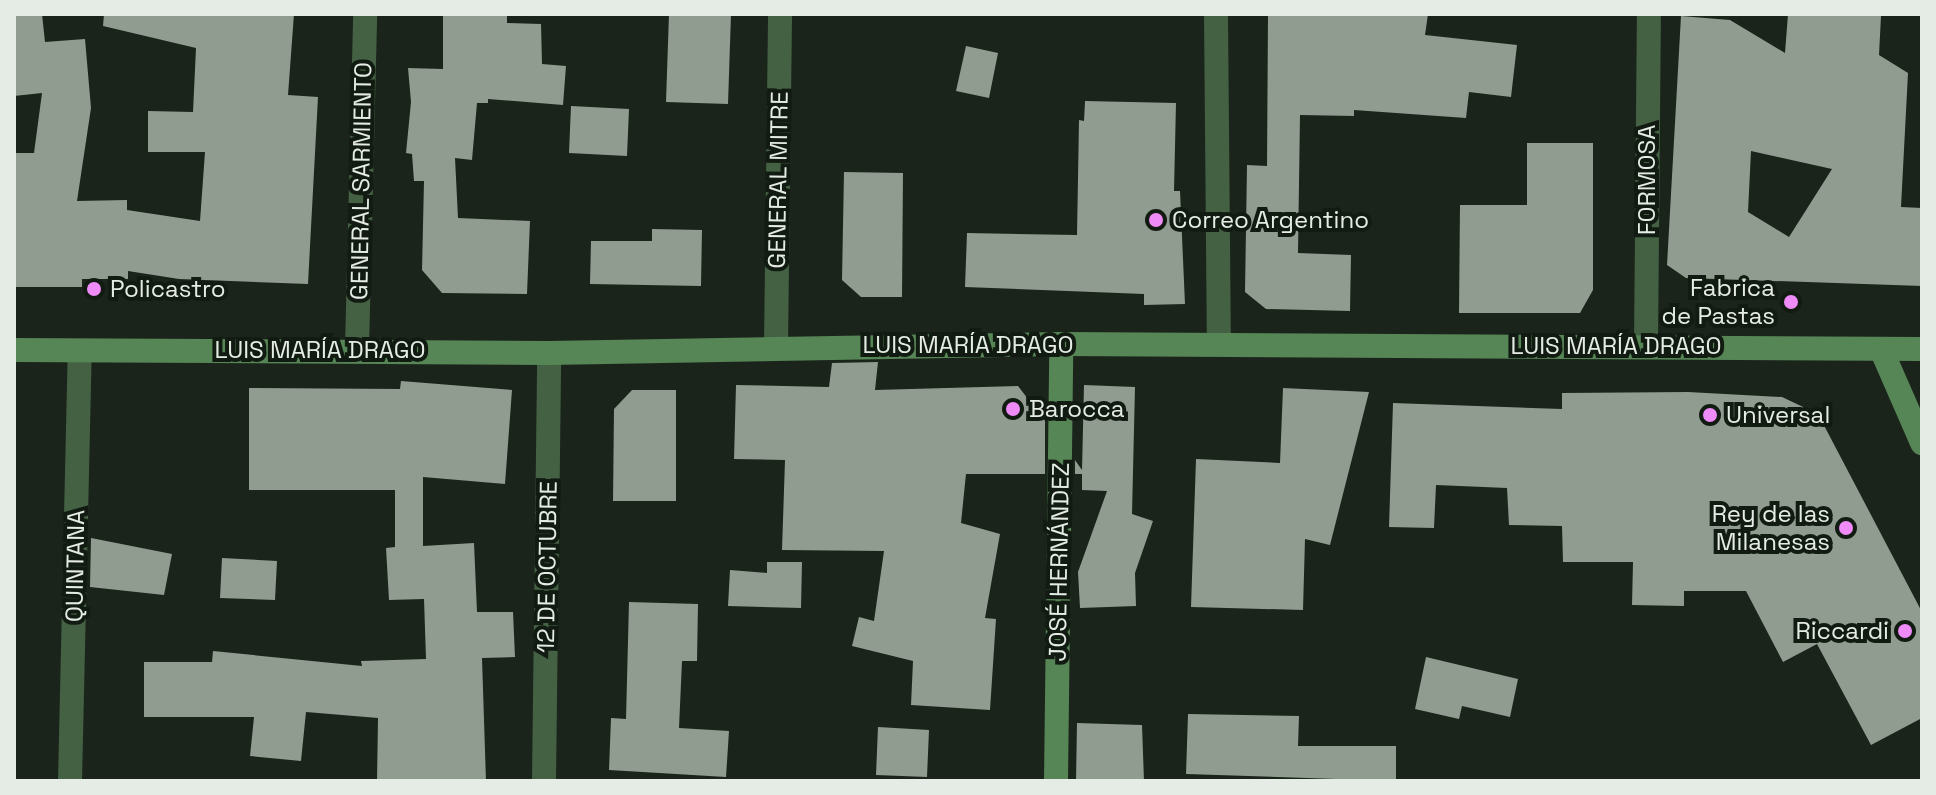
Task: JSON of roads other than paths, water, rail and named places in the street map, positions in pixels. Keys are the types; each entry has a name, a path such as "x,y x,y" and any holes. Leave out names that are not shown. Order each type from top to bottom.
{"main road":[{"name":"LUIS MARÍA DRAGO","path":"14,350 357,349 549,353 776,346 1061,344 1922,349"},
{"name":"JOSÉ HERNÁNDEZ","path":"1056,781 1061,344"},
{"path":"1881,349 1922,443"}],"street":[{"name":"GENERAL SARMIENTO","path":"357,349 365,14"},
{"name":"GENERAL MITRE","path":"776,346 780,14"},
{"path":"1216,14 1219,344"},
{"name":"FORMOSA","path":"1646,346 1649,14"},
{"name":"QUINTANA","path":"70,781 80,351"},
{"name":"12 DE OCTUBRE","path":"544,781 549,353"}],"place":[{"name":"Correo Argentino","path":"1156,220"},
{"name":"Policastro","path":"94,289"},
{"name":"Fabrica de Pastas","path":"1791,302"},
{"name":"Barocca","path":"1013,409"},
{"name":"Universal","path":"1710,415"},
{"name":"Rey de las Milanesas","path":"1846,528"},
{"name":"Riccardi","path":"1905,631"}]}
